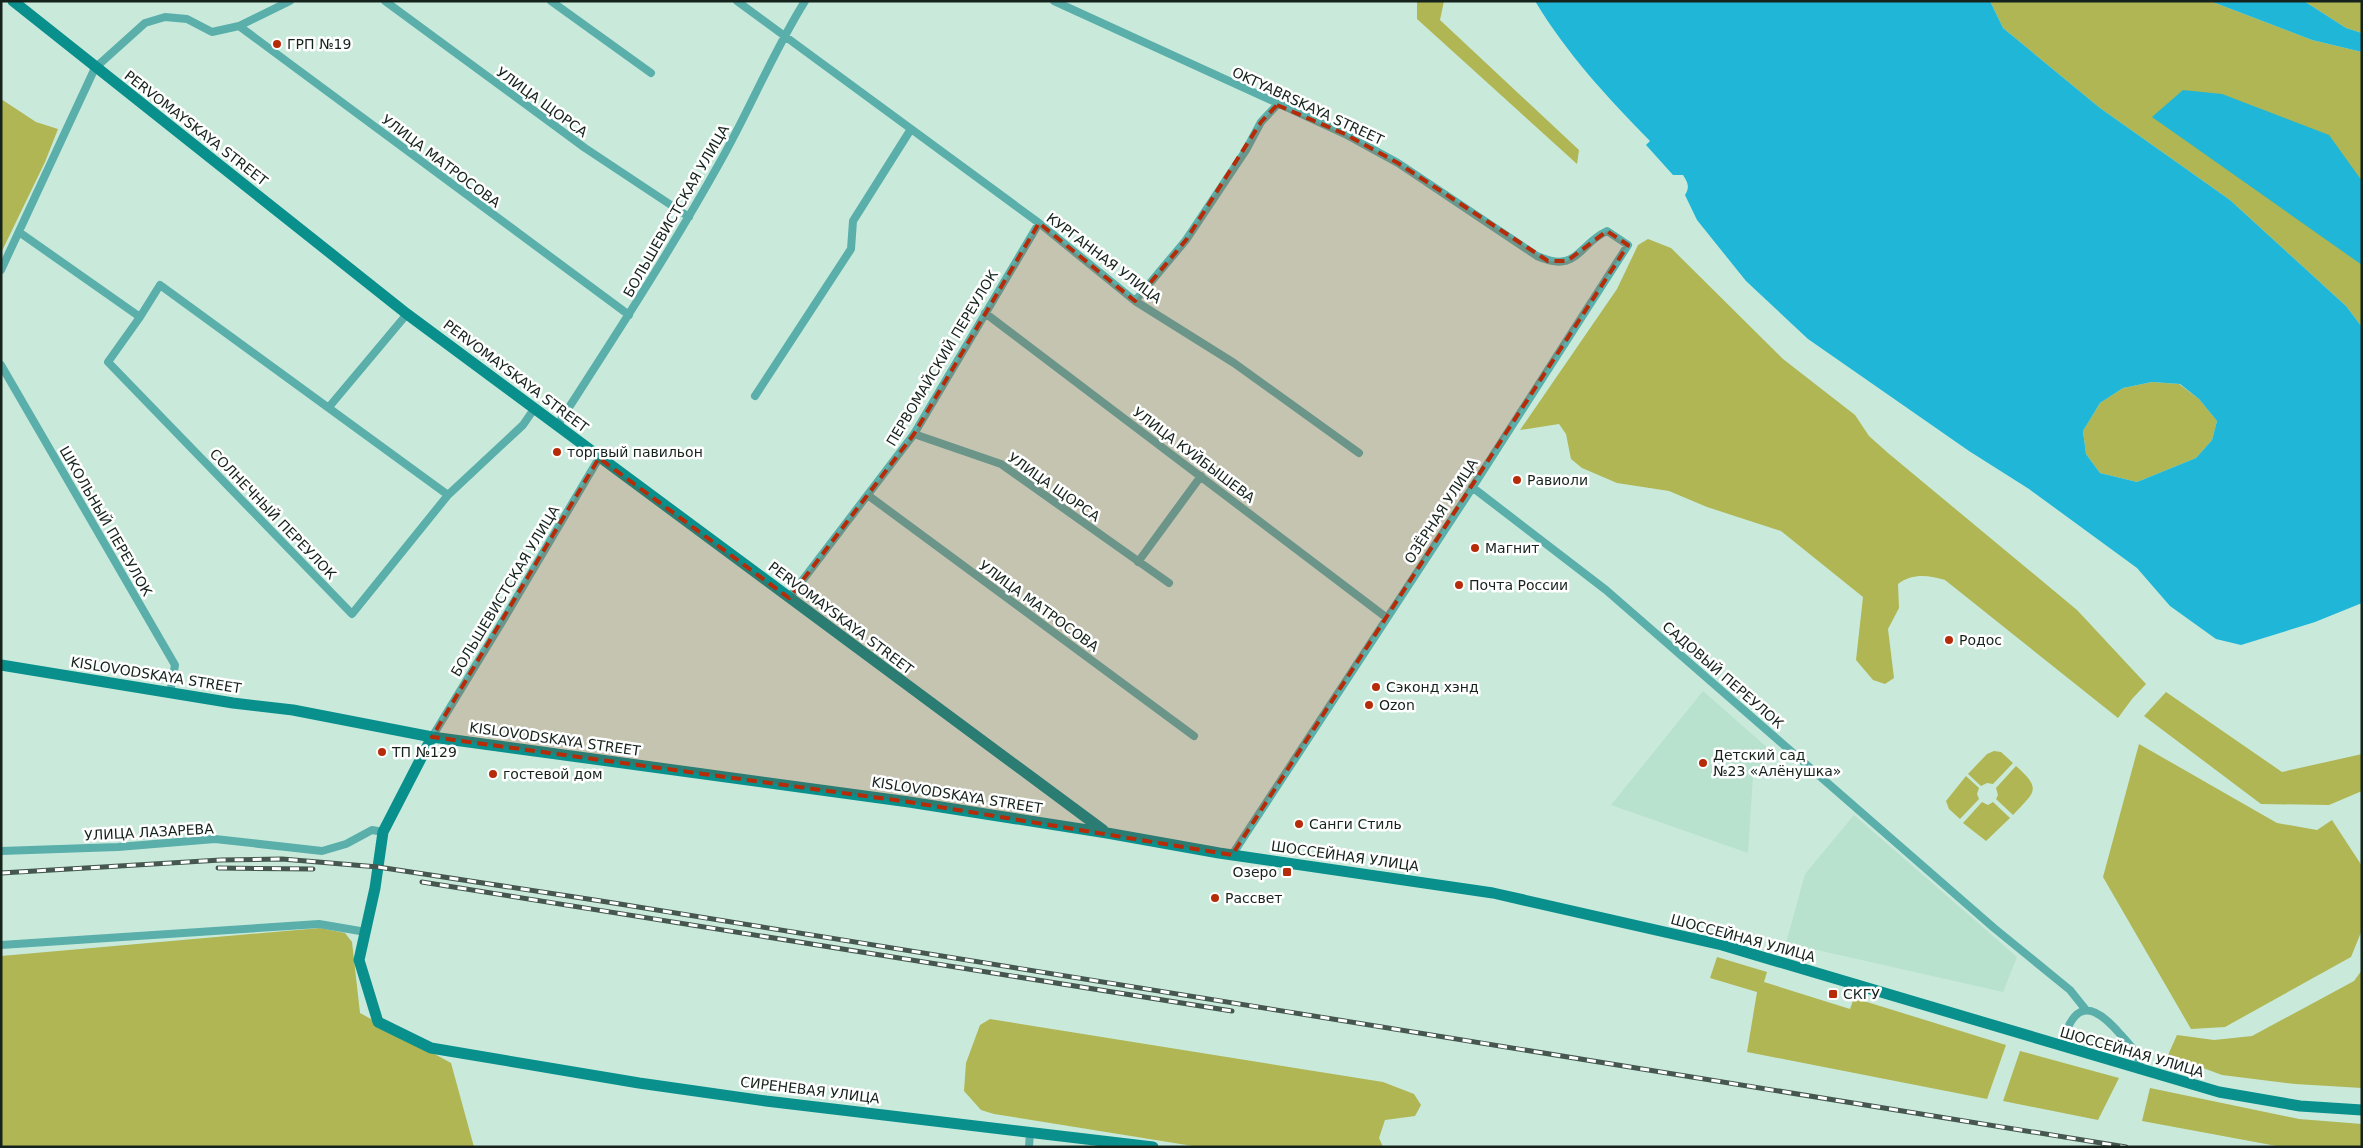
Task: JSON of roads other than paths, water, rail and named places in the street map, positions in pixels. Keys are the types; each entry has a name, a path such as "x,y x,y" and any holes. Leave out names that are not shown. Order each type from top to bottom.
{"main road":[{"name":"PERVOMAYSKAYA STREET","path":"13,1 407,314 1107,833"},
{"name":"KISLOVODSKAYA STREET","path":"1,665 170,693 293,710 432,737 909,802 1107,833"},
{"name":"СИРЕНЕВАЯ УЛИЦА","path":"432,737 383,832 375,888 359,960 378,1022 431,1048 639,1083 766,1101 1153,1147"},
{"name":"ШОССЕЙНАЯ УЛИЦА","path":"1107,833 1232,854 1493,893 1722,945 2219,1092 2300,1106 2362,1110"}],"street":[{"path":"1,270 96,68 146,23 165,17 187,19 212,32 239,26 290,1"},
{"name":"УЛИЦА ЩОРСА","path":"384,1 585,148 689,217"},
{"path":"550,1 651,73"},
{"name":"КУРГАННАЯ УЛИЦА","path":"737,1 1039,223 1136,301 1234,363 1359,453"},
{"name":"БОЛЬШЕВИСТСКАЯ УЛИЦА","path":"557,426 629,315 689,217 748,113 784,35 805,1"},
{"name":"OKTYABRSKAYA STREET","path":"1054,1 1277,105 1345,134 1398,163 1537,256 1558,264 1567,261"},
{"name":"УЛИЦА МАТРОСОВА","path":"239,26 629,315"},
{"path":"1136,301 1186,240 1246,150 1261,122 1277,105"},
{"path":"755,396 851,249 852,221 911,129"},
{"name":"ПЕРВОМАЙСКИЙ ПЕРЕУЛОК","path":"789,598 869,496 914,434 1039,223"},
{"name":"ОЗЁРНАЯ УЛИЦА","path":"1232,854 1472,488 1628,245 1607,231 1567,261"},
{"path":"19,232 140,317"},
{"name":"СОЛНЕЧНЫЙ ПЕРЕУЛОК","path":"448,495 160,285 108,362 352,614 448,495 523,425 534,409"},
{"name":"УЛИЦА КУЙБЫШЕВА","path":"985,313 1387,618"},
{"path":"329,407 407,314"},
{"name":"ШКОЛЬНЫЙ ПЕРЕУЛОК","path":"1,365 175,665 170,693"},
{"name":"УЛИЦА ЩОРСА","path":"914,434 1001,464 1169,583"},
{"name":"БОЛЬШЕВИСТСКАЯ УЛИЦА","path":"432,737 599,458"},
{"path":"1138,562 1201,476"},
{"name":"САДОВЫЙ ПЕРЕУЛОК","path":"1472,488 1606,590 1994,928 2070,990 2086,1010"},
{"name":"УЛИЦА МАТРОСОВА","path":"869,496 1194,736"},
{"name":"УЛИЦА ЛАЗАРЕВА","path":"1,851 118,847 215,839 322,851 346,844 372,830 383,832"},
{"path":"1,945 319,924 366,932"},
{"path":"2062,1047 2071,1022 2086,1010 2094,1010 2115,1028 2135,1051 2140,1060 2140,1070"},
{"path":"1029,1147 1030,1132"}],"water":[{"path":"1535,1 1990,1 2003,28 2100,108 2230,200 2346,306 2362,327 2362,603 2315,622 2241,645 2216,639 2170,606 2137,568 2029,489 1969,451 1808,339 1746,281 1697,220 1685,195 1688,185 1683,175 1673,175 1646,145 1650,141 1588,74","holes":["2152,382 2180,384 2199,399 2217,421 2212,440 2196,458 2137,482 2100,473 2086,454 2083,431 2100,403 2123,388"]},
{"path":"2210,1 2304,1 2346,28 2362,33 2362,52 2312,40"},
{"path":"2183,90 2222,94 2329,135 2362,181 2362,265 2152,117"}],"railway":[{"path":"1,873 221,860 282,859 378,867 601,901 2126,1147"},
{"path":"218,868 313,869"},
{"path":"422,882 1232,1011"}],"place":[{"name":"ГРП №19","path":"277,44"},
{"name":"торгвый павильон","path":"557,452"},
{"name":"Равиоли","path":"1517,480"},
{"name":"Магнит","path":"1475,548"},
{"name":"Почта России","path":"1459,585"},
{"name":"Родос","path":"1949,640"},
{"name":"Сэконд хэнд","path":"1376,687"},
{"name":"Ozon","path":"1369,705"},
{"name":"ТП №129","path":"382,752"},
{"name":"Детский сад №23 «Алёнушка»","path":"1703,763"},
{"name":"гостевой дом","path":"493,774"},
{"name":"Санги Стиль","path":"1299,824"},
{"name":"Озеро","path":"1287,872"},
{"name":"Рассвет","path":"1215,898"},
{"name":"СКГУ","path":"1833,994"}]}
